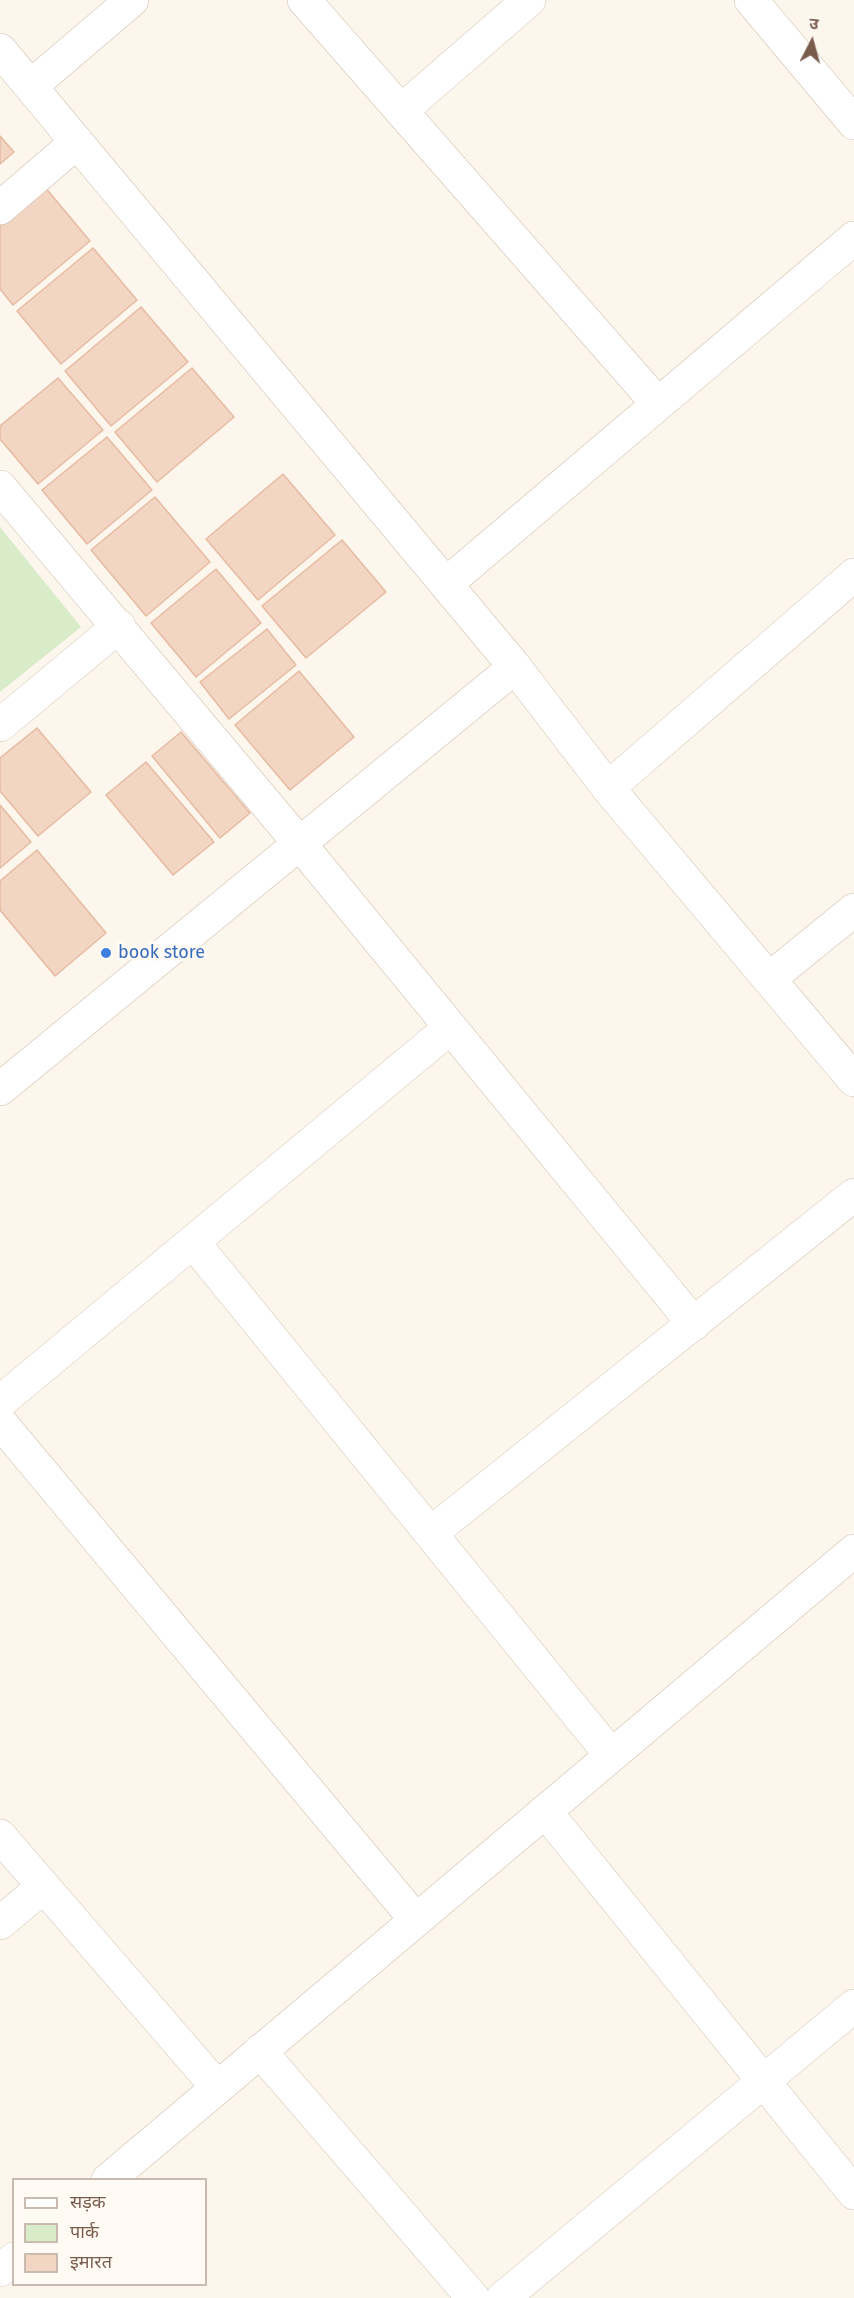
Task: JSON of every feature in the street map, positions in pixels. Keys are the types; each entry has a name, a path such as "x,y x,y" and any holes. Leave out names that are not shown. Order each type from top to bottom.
{"street":[{"path":"31,86 132,0"},
{"path":"304,0 657,404"},
{"path":"401,111 529,0"},
{"path":"750,0 854,123"},
{"path":"0,50 515,667 608,788 854,1080"},
{"path":"0,208 78,142"},
{"path":"446,584 854,238"},
{"path":"0,486 300,844 694,1324"},
{"path":"608,788 854,575"},
{"path":"0,725 119,626"},
{"path":"0,1089 515,667"},
{"path":"770,979 854,910"},
{"path":"0,1402 450,1028"},
{"path":"431,1533 854,1196"},
{"path":"193,1242 612,1755"},
{"path":"0,1422 416,1920"},
{"path":"110,2178 854,1551"},
{"path":"545,1811 854,2193"},
{"path":"0,1836 217,2087"},
{"path":"0,1923 43,1887"},
{"path":"503,2298 854,2006"},
{"path":"260,2051 473,2298"},
{"path":"0,2270 12,2261"}],"green space":[{"path":"0,527 81,627 0,692"}],"building":[{"path":"0,136 14,152 0,164"},
{"path":"44,186 90,241 13,305 0,289 0,222"},
{"path":"93,248 137,300 61,364 17,311"},
{"path":"141,307 188,362 111,426 65,371"},
{"path":"192,368 234,417 157,482 115,432"},
{"path":"58,378 103,430 38,484 0,439 0,426"},
{"path":"107,437 152,490 87,544 42,490"},
{"path":"283,474 335,535 258,600 206,539"},
{"path":"155,497 210,562 146,616 91,550"},
{"path":"342,540 386,592 306,658 262,606"},
{"path":"216,569 261,623 196,677 151,623"},
{"path":"267,629 296,665 229,719 200,682"},
{"path":"299,671 354,737 290,790 235,725"},
{"path":"37,728 91,792 38,836 0,791 0,758"},
{"path":"181,732 250,813 220,838 152,756"},
{"path":"146,762 214,842 173,875 106,795"},
{"path":"0,805 31,842 0,868"},
{"path":"37,850 106,933 55,976 0,910 0,881"}],"place":[{"name":"book store","path":"106,953"}]}
